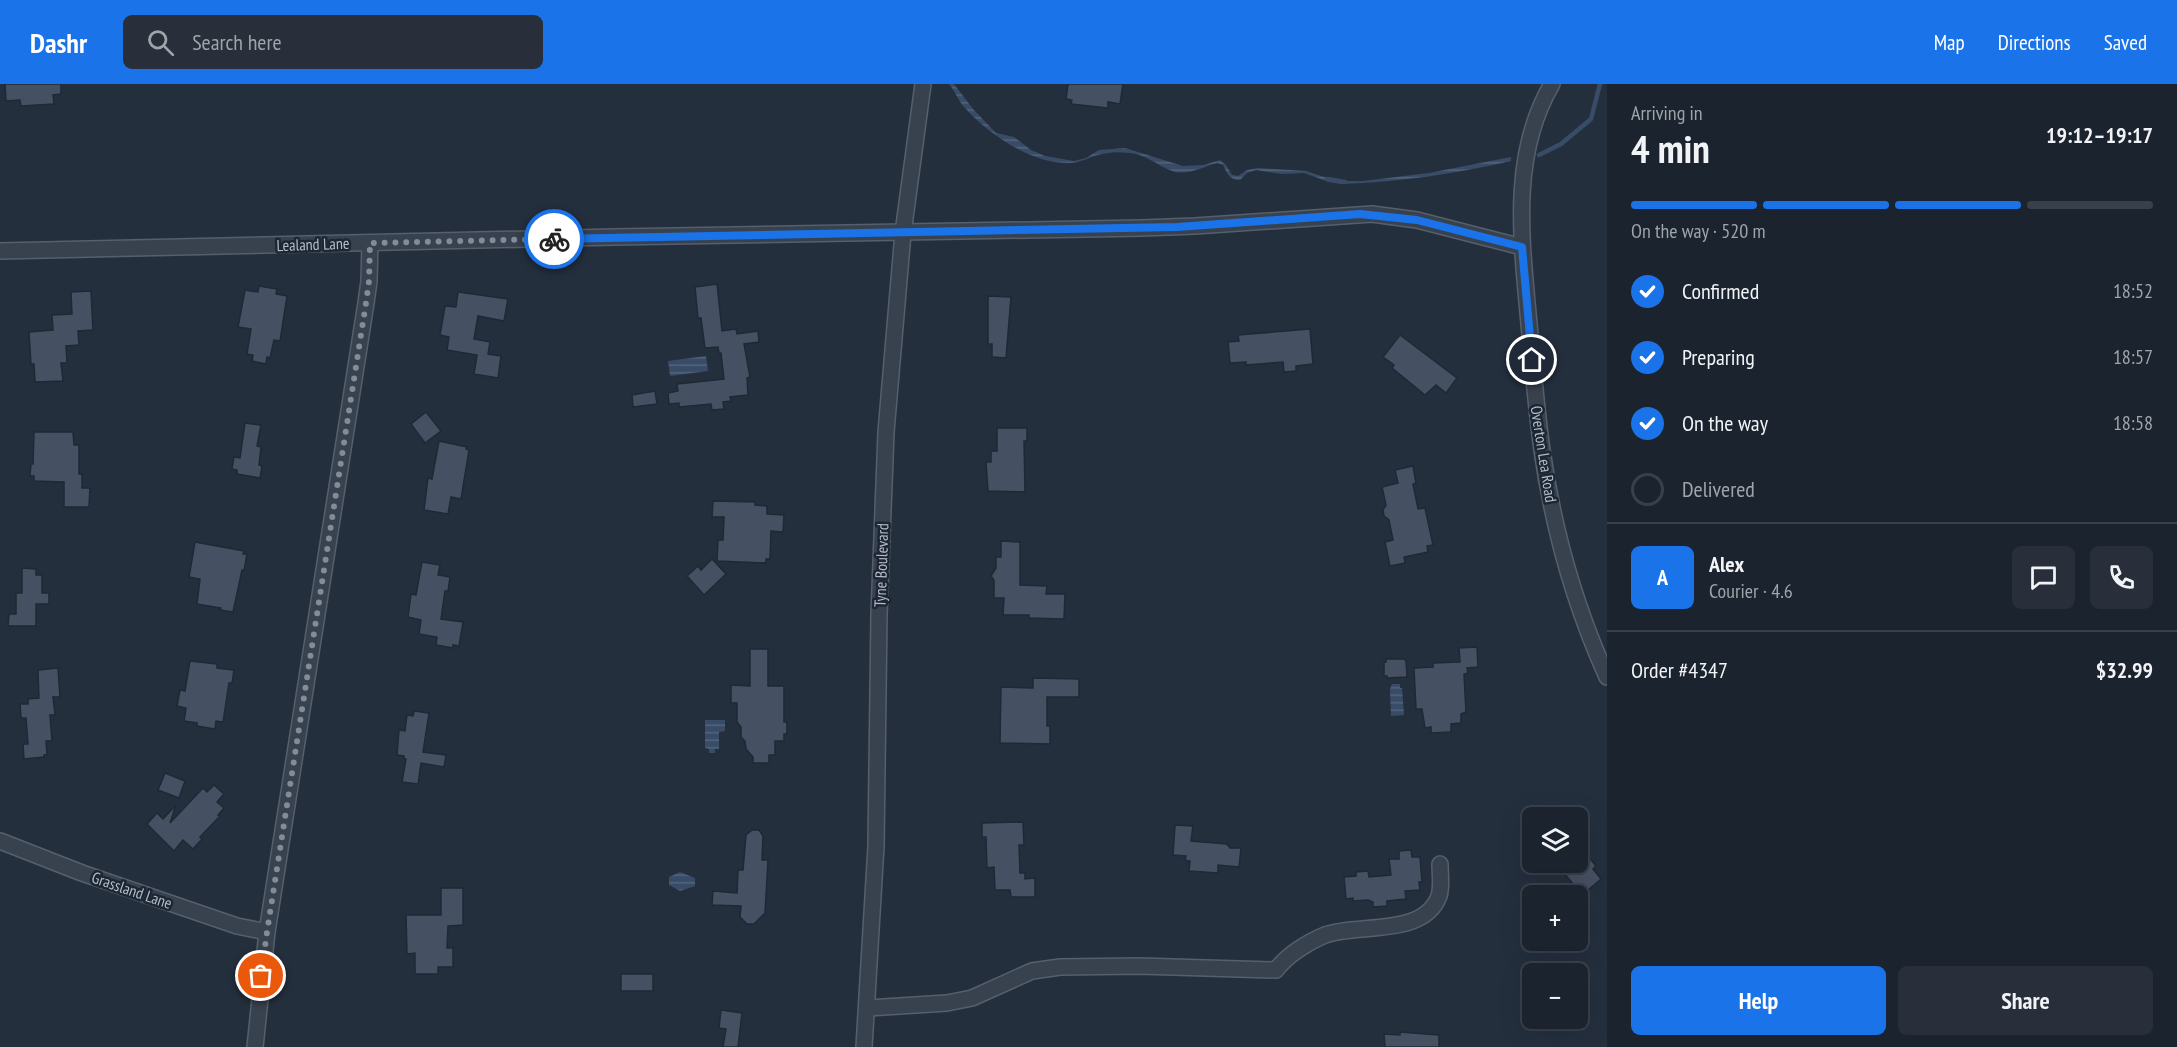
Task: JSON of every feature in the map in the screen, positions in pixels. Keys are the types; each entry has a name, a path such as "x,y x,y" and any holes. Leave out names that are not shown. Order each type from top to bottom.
{"street":[{"name":"Tyne Boulevard","path":"864,1047 876,846 879,615 885,453 903,233 923,84"},
{"name":"Overton Lea Road","path":"1552,84 1537,114 1525,158 1522,247 1534,386 1546,474 1562,548 1576,597 1607,677"},
{"name":"Lealand Lane","path":"0,251 1195,226 1360,214 1417,220 1522,247"},
{"path":"255,1047 267,932 361,341 369,281 370,243"},
{"name":"Grassland Lane","path":"0,841 82,873 237,926 267,932"},
{"path":"868,1008 947,1003 972,998 1032,971 1060,967 1140,966 1276,970 1292,954 1327,935 1416,921 1432,907 1439,896 1440,864"}],"water":[{"path":"949,84 954,84 973,109 996,133 1014,137 1031,150 1045,156 1074,161 1086,158 1099,150 1125,148 1183,166 1203,165 1220,160 1232,175 1238,176 1247,170 1258,168 1306,171 1337,181 1363,181 1429,173 1511,157 1511,161 1426,177 1341,184 1304,173 1282,174 1256,170 1236,180 1229,176 1223,165 1217,163 1195,170 1178,172 1136,154 1116,152 1071,163 1056,162 1027,153 998,137 964,107"},
{"path":"706,356 708,371 670,376 668,361"},
{"path":"1392,684 1400,684 1402,688 1404,715 1391,716 1390,689"},
{"path":"705,720 725,720 725,731 719,732 719,749 715,749 715,753 709,753 709,749 705,748"},
{"path":"680,872 695,878 695,886 680,891 669,885 669,877"}],"building":[{"path":"5,84 61,84 61,94 53,95 54,104 21,106 20,100 6,101"},
{"path":"1068,84 1123,84 1120,104 1108,102 1108,108 1071,104 1072,100 1066,99"},
{"path":"717,284 722,331 736,329 737,334 758,331 759,342 744,344 750,377 747,378 748,395 730,397 731,401 723,402 724,409 712,410 711,404 679,407 679,403 669,404 668,393 678,391 677,384 724,379 721,353 718,347 705,348 701,318 698,318 695,287"},
{"path":"259,286 277,289 276,294 287,296 280,341 274,340 270,358 267,357 266,364 252,361 253,355 247,354 251,329 238,327 245,290 258,292"},
{"path":"91,291 93,330 78,331 79,345 66,346 67,363 61,363 63,381 35,382 34,364 31,364 29,332 53,330 52,315 72,314 71,292"},
{"path":"458,292 508,299 504,321 478,316 474,339 490,342 488,354 501,356 498,378 474,374 477,355 447,350 449,337 440,335 445,306 456,307"},
{"path":"988,296 1011,297 1006,358 992,357 992,344 988,344"},
{"path":"1310,329 1313,364 1296,366 1296,371 1284,372 1283,362 1246,365 1246,362 1230,363 1228,342 1239,341 1238,335"},
{"path":"1400,335 1457,378 1446,393 1436,385 1425,395 1392,368 1394,365 1383,357"},
{"path":"655,391 657,404 633,407 632,395"},
{"path":"426,412 441,431 425,443 411,424"},
{"path":"245,423 261,425 257,446 261,447 260,478 237,474 237,470 232,469 234,457 240,458"},
{"path":"997,428 1027,428 1027,441 1024,441 1025,492 988,491 986,462 991,462 991,451 997,451"},
{"path":"34,432 73,432 74,445 79,445 79,474 82,474 82,488 90,488 89,507 64,507 64,482 34,481 34,476 30,476 31,464 33,464"},
{"path":"439,441 467,447 466,449 469,450 461,499 451,497 448,514 424,510 428,478 432,479"},
{"path":"1413,466 1416,483 1413,484 1418,509 1425,508 1433,545 1427,546 1428,552 1404,557 1405,563 1390,566 1385,542 1393,540 1389,520 1384,516 1383,510 1386,505 1382,487 1398,483 1395,470"},
{"path":"713,501 755,502 755,505 767,506 767,514 784,515 783,532 771,531 770,559 766,559 766,563 717,561 718,540 723,540 724,517 712,517"},
{"path":"1001,541 1020,542 1020,585 1047,586 1046,594 1065,594 1064,619 1003,615 1004,598 994,598 994,580 991,576 996,568 996,557 1001,557"},
{"path":"195,542 244,551 243,554 247,554 233,612 197,604 200,579 189,577"},
{"path":"712,559 726,574 704,595 687,576 698,566 701,570"},
{"path":"422,562 440,565 438,575 450,577 448,591 445,591 441,619 463,622 459,646 453,645 453,648 436,645 437,637 419,634 421,620 408,617 411,594 416,595"},
{"path":"22,568 36,569 36,575 42,575 42,593 49,593 49,604 36,604 36,626 8,626 9,614 16,614 16,593 22,593"},
{"path":"1477,647 1478,667 1467,668 1468,673 1464,674 1466,712 1461,714 1461,723 1451,724 1451,732 1431,733 1431,727 1425,728 1422,709 1416,709 1414,668 1433,667 1433,663 1460,662 1459,648"},
{"path":"750,649 768,649 768,686 784,686 784,722 787,722 787,734 784,734 784,741 775,741 775,755 769,755 769,763 753,763 753,757 746,749 745,741 741,737 741,727 737,722 737,703 731,703 731,685 750,686"},
{"path":"1386,659 1404,659 1407,677 1387,678 1384,676"},
{"path":"190,661 217,664 217,668 234,670 232,683 229,683 223,722 216,721 215,729 184,721 186,708 177,706 180,690 185,691"},
{"path":"58,668 60,697 53,697 55,715 50,715 52,741 46,741 47,755 24,759 23,744 28,744 26,718 21,718 20,704 28,704 28,699 39,698 38,670"},
{"path":"1033,678 1079,679 1079,697 1047,697 1047,726 1050,726 1050,744 1000,743 1001,687 1033,688"},
{"path":"414,711 429,713 423,752 446,755 444,767 421,763 418,784 402,782 406,759 404,756 397,755 399,730 405,731 407,715 413,716"},
{"path":"165,773 185,781 179,798 158,790"},
{"path":"214,785 224,794 217,802 224,808 193,849 183,840 174,851 147,824 157,813 163,819 176,805 170,823 203,788 207,792"},
{"path":"1023,822 1024,845 1019,845 1020,873 1025,873 1025,879 1035,878 1035,897 1011,897 1010,890 995,890 994,867 987,868 986,837 982,837 982,823"},
{"path":"1175,825 1193,826 1191,841 1227,844 1230,848 1241,848 1239,867 1218,865 1218,873 1189,871 1190,861 1185,860 1186,856 1173,855"},
{"path":"752,830 759,830 763,836 762,860 768,860 765,913 754,924 747,924 740,917 741,906 712,905 713,891 737,893 738,870 743,870 746,835"},
{"path":"1411,850 1412,857 1420,857 1422,882 1419,882 1420,890 1405,891 1406,899 1387,901 1387,906 1373,907 1373,902 1368,900 1346,899 1344,877 1356,876 1356,872 1368,871 1369,877 1391,875 1389,859 1399,859 1399,851"},
{"path":"1588,856 1596,866 1593,869 1601,879 1588,890 1588,885 1574,885 1564,873 1588,873"},
{"path":"441,888 463,888 463,925 448,926 447,948 453,948 453,967 438,967 438,974 415,974 415,953 407,954 406,915 441,915"},
{"path":"621,974 653,974 653,991 621,991"},
{"path":"721,1010 742,1013 738,1047 723,1047 726,1029 719,1028"},
{"path":"1400,1032 1439,1035 1439,1047 1385,1047 1384,1034 1400,1035"}],"waterway":[{"path":"1539,155 1561,144 1591,119 1600,84"},
{"path":"1327,179 1345,182"}],"way so far":[{"path":"261,976 359,351 369,281 370,243 554,239"}],"route":[{"path":"554,239 1142,228 1330,215 1385,215 1417,220 1522,247 1532,360"}]}
